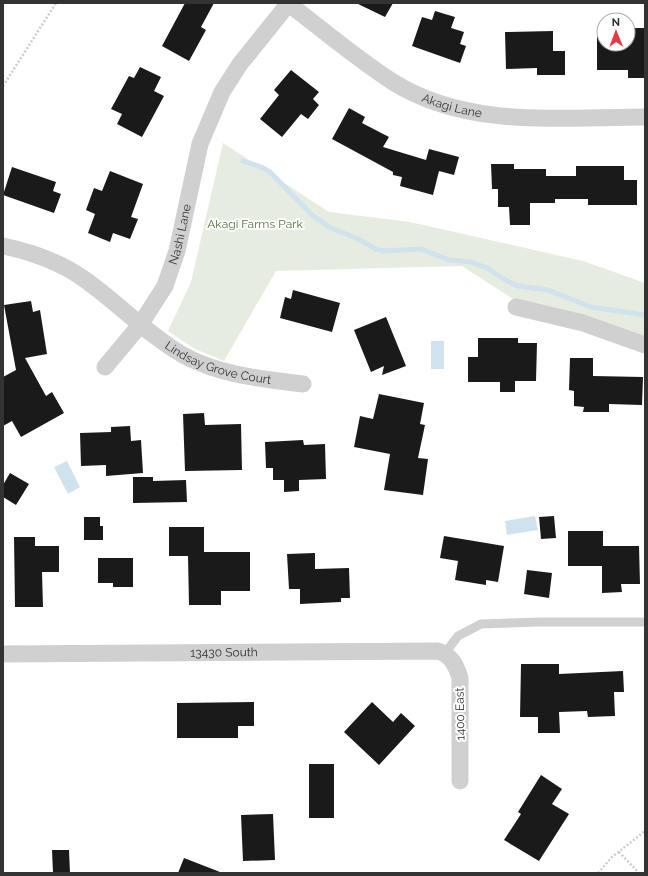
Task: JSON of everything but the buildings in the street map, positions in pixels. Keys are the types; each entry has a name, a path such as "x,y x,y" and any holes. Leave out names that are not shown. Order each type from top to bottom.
{"street":[{"name":"Akagi Lane","path":"289,4 394,83 420,96 448,107 477,114 507,117 645,117"},
{"name":"Nashi Lane","path":"105,368 140,324 165,286 172,269 200,144 216,106 240,64 289,4"},
{"path":"3,246 41,257 63,267 84,279 140,324"},
{"path":"516,307 583,323 645,344"},
{"name":"Lindsay Grove Court","path":"140,324 183,355 208,367 244,376 303,384"},
{"name":"13430 South","path":"3,654 430,650 445,653"},
{"name":"1400 East","path":"445,653 457,667 460,678 460,781"}],"lane":[{"path":"445,653 458,636 480,624 539,622 645,622"}],"path":[{"path":"3,86 56,3"},
{"path":"598,873 619,852 645,831"},
{"path":"619,852 639,873"}],"green space":[{"name":"Akagi Farms Park","path":"223,143 329,212 410,222 583,261 645,283 645,337 513,299 462,266 276,271 224,361 195,349 168,331 191,282"}],"water":[{"path":"431,341 444,341 444,369 431,369"},
{"path":"67,461 80,487 68,494 54,467"},
{"path":"535,516 538,530 507,535 505,521"}],"waterway":[{"path":"243,161 261,167 270,172 313,216 331,228 356,238 376,249 383,251 421,249 449,260 471,262 487,268 518,286 548,290 591,307 645,315"}]}
